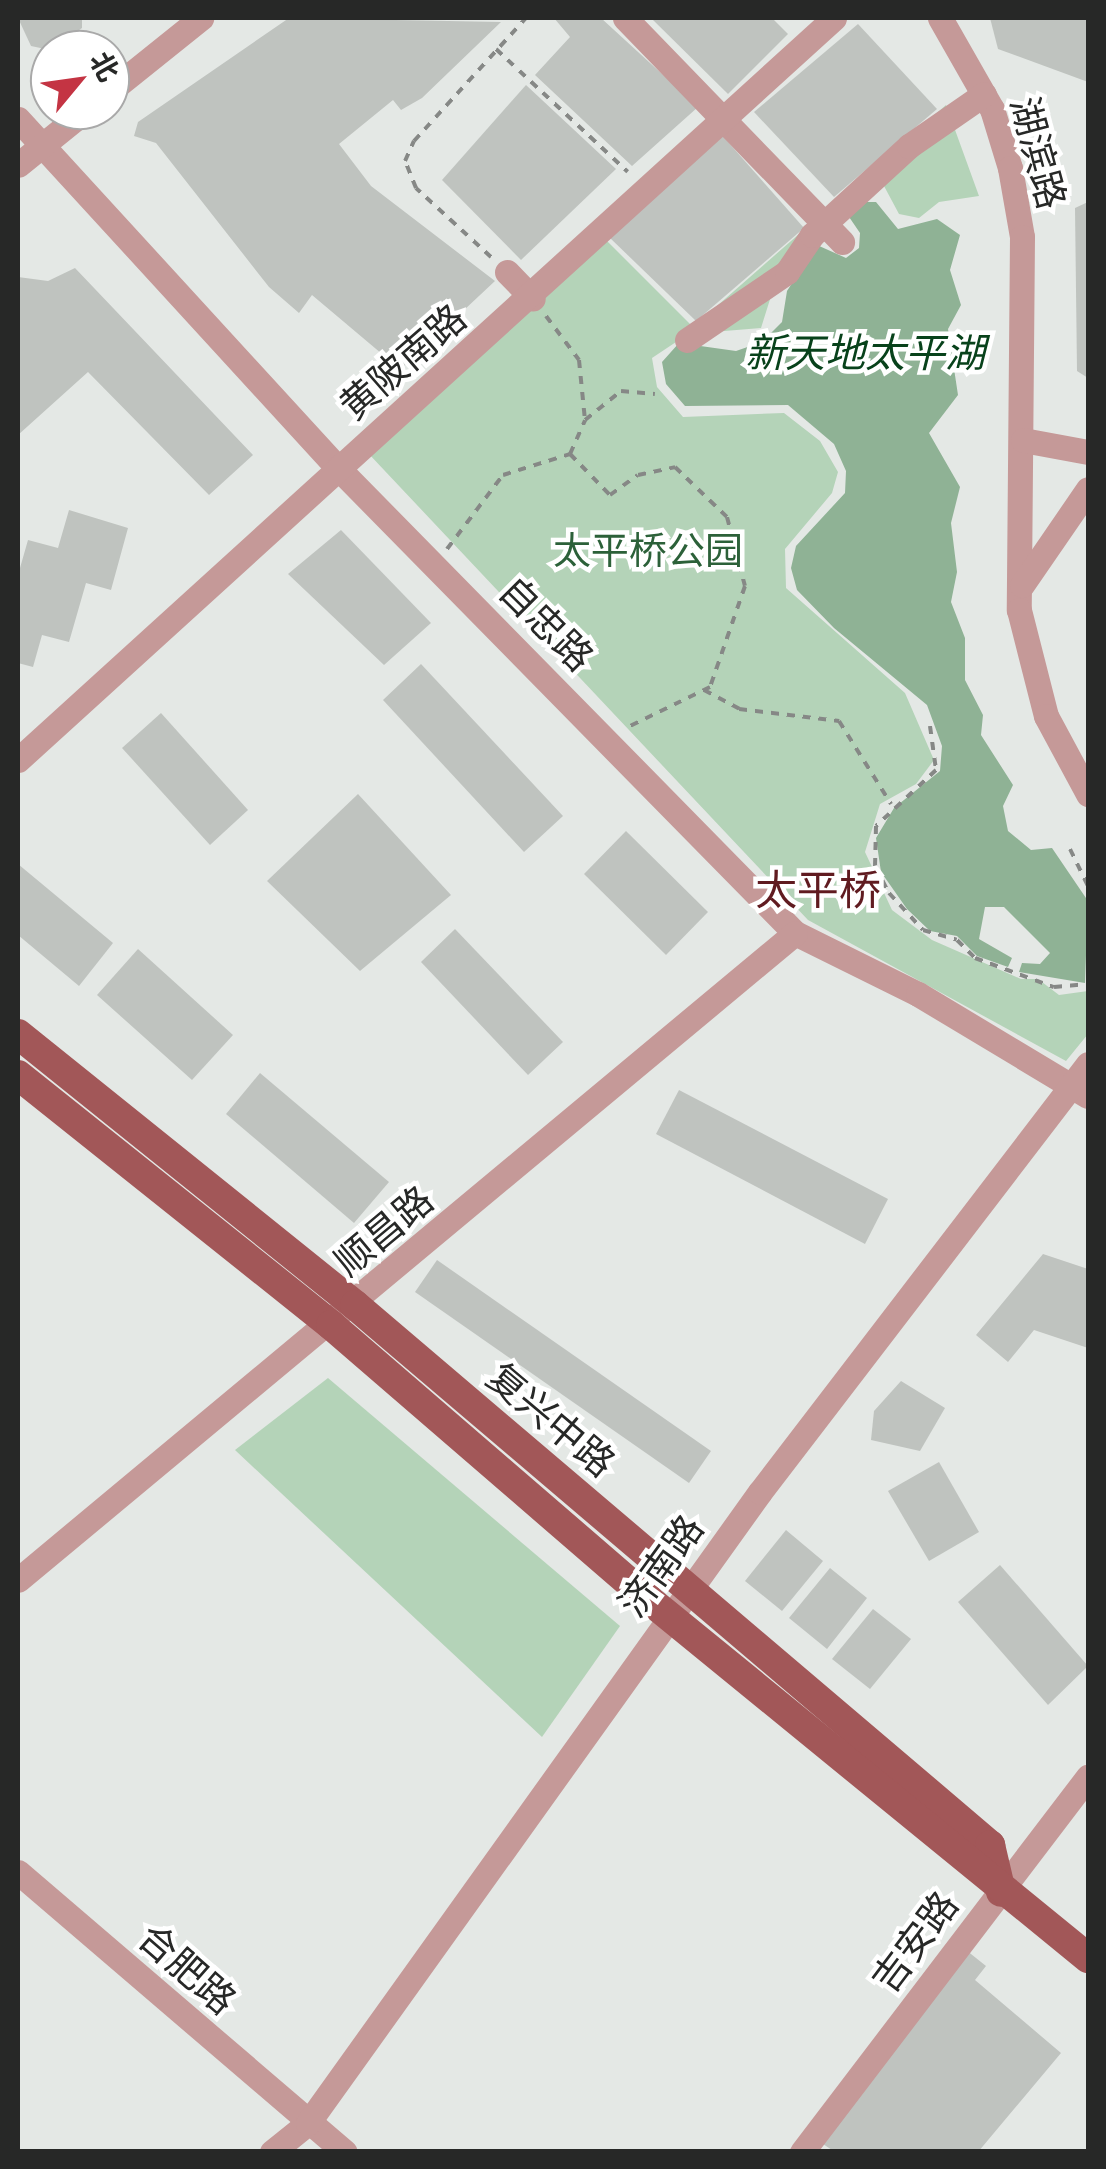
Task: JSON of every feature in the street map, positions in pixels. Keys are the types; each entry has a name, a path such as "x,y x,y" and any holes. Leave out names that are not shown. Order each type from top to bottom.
{"main road":[{"name":"复兴中路","path":"18,1034 355,1305 990,1845 1000,1892"},
{"name":"复兴中路","path":"18,1076 330,1325 1000,1892 1088,1958"}],"street":[{"path":"130,75 201,18"},
{"path":"626,18 728,118 833,233"},
{"name":"黄陂南路","path":"18,760 338,468 533,299 834,18"},
{"name":"湖滨路","path":"940,18 984,94 1022,237 1025,642 1046,716 1088,794"},
{"path":"687,340 787,272 833,233 909,146 984,94"},
{"name":"自忠路","path":"18,119 338,468 795,933 918,994 1078,1090"},
{"path":"18,165 61,130"},
{"path":"507,272 533,299"},
{"path":"1023,440 1088,452"},
{"path":"1022,585 1088,489"},
{"name":"顺昌路","path":"18,1580 355,1305 795,933"},
{"name":"济南路","path":"272,2152 308,2123 671,1617 1078,1090 1088,1064"},
{"name":"吉安路","path":"802,2152 1088,1777"},
{"name":"合肥路","path":"18,1872 344,2152"}],"path":[{"path":"507,272 416,188 406,161 414,140 526,18"},
{"path":"496,49 649,192"},
{"path":"533,299 579,360 585,420"},
{"path":"435,564 503,475 570,454 585,420 621,391 655,394"},
{"path":"570,454 610,495 638,475 675,468 728,516 745,586 704,690 638,718 611,742"},
{"path":"704,690 739,709 839,721 891,804"},
{"path":"930,726 936,770 891,804 872,844 899,910 998,968 1054,987 1088,984"},
{"path":"1070,849 1088,886"}],"green space":[{"name":"太平桥公园","path":"946,105 979,196 939,202 919,218 899,214 884,186 855,190 772,293 761,328 688,334 652,358 657,387 683,417 784,413 820,441 838,472 832,493 785,549 786,588 905,693 934,760 916,784 880,804 865,852 892,910 932,940 1021,979 1038,979 1059,995 1088,991 1088,1034 1066,1061 808,920 368,453 604,238 693,327"},
{"path":"328,1378 620,1626 542,1737 235,1450"}],"water":[{"name":"新天地太平湖","path":"862,202 876,202 898,229 937,219 960,235 950,270 961,305 948,329 958,395 929,433 960,487 951,523 957,572 951,602 965,638 965,680 983,715 981,735 1013,785 1003,806 1008,831 1031,850 1052,848 1088,901 1085,983 1019,972 1022,963 1040,964 1050,953 1004,907 985,907 979,939 1012,958 1008,967 977,956 957,936 930,931 907,909 881,872 876,838 894,808 940,771 942,746 927,705 834,628 797,590 791,568 796,546 845,493 846,471 834,444 788,405 685,406 666,384 662,362 679,343 736,351 762,342 782,322 787,291 817,245 846,258 859,248 860,233 845,211"}],"building":[{"path":"18,18 82,18 79,30 30,30 30,44"},
{"path":"289,18 501,22 422,98 401,110 393,100 339,144 371,186 495,281 384,385 376,379 382,354 312,295 299,313 269,287 156,143 134,136 138,122"},
{"path":"554,18 601,18 698,107 632,166 535,75 570,37"},
{"path":"651,18 772,18 788,34 728,94"},
{"path":"990,18 1088,18 1088,82 998,49"},
{"path":"858,24 937,109 834,197 754,112"},
{"path":"526,85 616,169 521,260 442,180"},
{"path":"721,134 804,228 696,321 609,237"},
{"path":"1088,202 1088,378 1077,371 1075,208"},
{"path":"75,268 253,455 209,495 88,372 18,435 18,277 48,281"},
{"path":"69,510 128,528 111,590 86,583 69,642 42,635 33,667 18,663 18,575 28,540 58,548"},
{"path":"341,530 431,623 384,665 288,574"},
{"path":"421,664 563,816 524,852 383,700"},
{"path":"161,713 248,810 210,845 122,748"},
{"path":"358,794 451,895 360,971 267,881"},
{"path":"626,831 708,912 666,955 584,874"},
{"path":"18,864 113,943 79,986 18,935"},
{"path":"455,929 563,1042 528,1075 421,962"},
{"path":"138,949 233,1035 192,1080 97,995"},
{"path":"260,1073 389,1182 354,1223 226,1114"},
{"path":"679,1090 888,1199 865,1244 656,1134"},
{"path":"1043,1254 1088,1269 1088,1348 1034,1330 1008,1362 976,1335"},
{"path":"437,1260 711,1451 689,1483 415,1292"},
{"path":"901,1381 945,1408 920,1451 871,1440 874,1411"},
{"path":"939,1462 979,1532 929,1561 888,1491"},
{"path":"786,1530 823,1561 782,1611 745,1581"},
{"path":"1000,1565 1088,1666 1048,1705 958,1602"},
{"path":"830,1568 867,1598 827,1649 789,1618"},
{"path":"873,1609 911,1639 870,1689 832,1659"},
{"path":"966,1950 986,1966 975,1980 1061,2053 978,2152 835,2152 823,2144"}],"district":[{"name":"太平桥","path":"818,889"}]}
